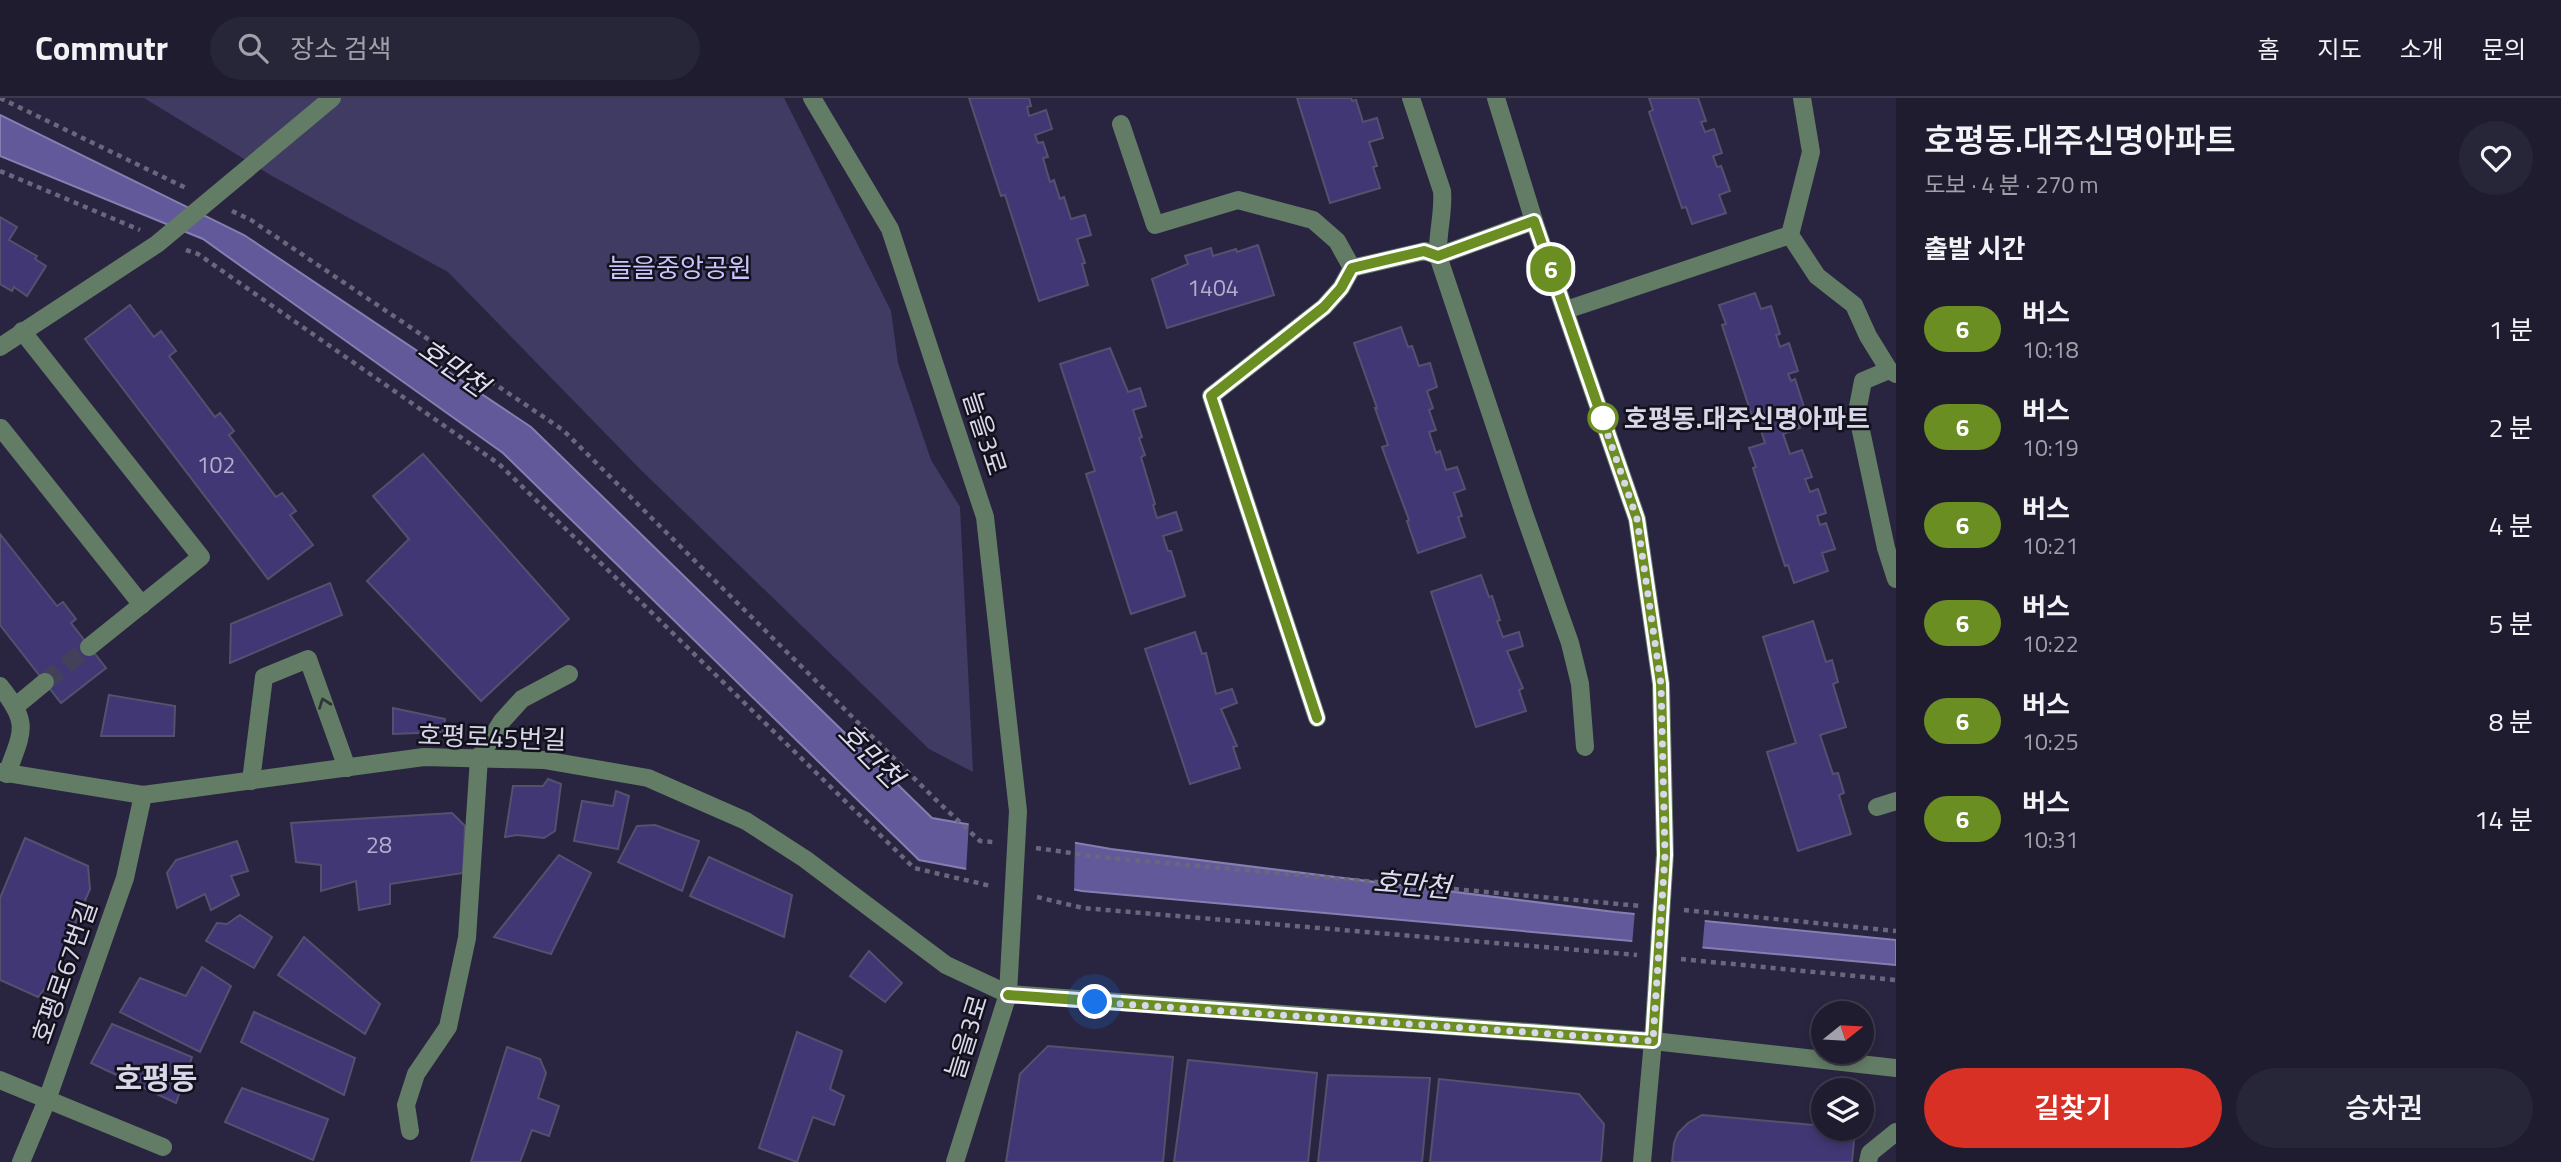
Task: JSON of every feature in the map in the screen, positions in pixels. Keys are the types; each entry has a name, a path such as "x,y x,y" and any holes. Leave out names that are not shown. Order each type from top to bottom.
{"street":[{"path":"0,347 264,157 332,98"},
{"name":"늘을3로","path":"813,98 890,229 985,517 1018,811 1008,995 955,1162"},
{"path":"1411,98 1442,191 1443,204 1437,235 1438,256 1570,643 1580,684 1585,747"},
{"path":"1496,98 1534,221 1637,519 1661,684 1665,855 1642,1162"},
{"path":"1802,98 1811,152 1790,235 1816,276 1854,305 1868,336 1892,372 1863,381 1857,412 1886,548 1896,579"},
{"path":"1121,124 1155,225 1238,200 1313,220 1337,241 1352,268"},
{"path":"1317,718 1211,396 1324,307 1341,288 1352,268 1424,251 1438,256 1534,221"},
{"path":"1566,310 1790,235"},
{"path":"22,331 201,557 89,647"},
{"path":"1,428 142,605"},
{"path":"251,780 264,677 308,659 347,768"},
{"path":"410,1131 406,1105 416,1074 448,1027 467,938 479,758 502,721 522,699 569,674"},
{"path":"16,706 45,682"},
{"path":"0,686 16,706 23,728 3,773"},
{"name":"호평로45번길","path":"3,773 144,795 424,757 544,760 648,778 746,821 805,859 946,965 1008,995"},
{"name":"호평로67번길","path":"21,1162 47,1100 125,878 144,795"},
{"path":"1877,807 1896,801"},
{"path":"1008,995 1653,1041 1896,1069"},
{"path":"0,1080 163,1147"},
{"path":"1868,1162 1870,1153 1896,1132"}],"path":[{"path":"0,98 188,189"},
{"path":"0,170 153,239"},
{"path":"226,208 251,220 563,430 979,841 1006,844"},
{"path":"185,249 198,254 499,464 914,868 992,887"},
{"path":"1033,848 1100,857 1648,907"},
{"path":"1031,896 1083,908 1643,956"},
{"path":"1675,909 1896,931"},
{"path":"1670,958 1896,980"}],"green space":[{"name":"늘을중앙공원","path":"144,98 784,98 891,311 898,363 931,460 960,507 973,772 929,749 641,470 448,272 272,176"}],"shaded area":[{"name":"호만천","path":"0,115 244,235 531,427 932,818 1111,849 1615,912 1896,940 1896,965 1082,891 919,860 503,453 203,239 0,156"}],"pier":[{"path":"969,821 1075,839 1074,894 966,873"},
{"path":"1635,911 1705,918 1702,951 1632,945"}],"building":[{"path":"969,98 1029,98 1029,116 1046,110 1052,129 1035,135 1038,143 1043,142 1048,157 1043,158 1050,182 1054,180 1060,199 1064,197 1071,219 1085,215 1091,235 1077,239 1085,263 1082,264 1088,285 1039,301 1005,195 1001,196"},
{"path":"1297,98 1351,98 1352,101 1356,100 1363,122 1377,118 1383,138 1369,142 1377,166 1373,167 1380,188 1330,203"},
{"path":"1649,98 1698,98 1706,121 1701,122 1705,132 1714,129 1722,153 1713,156 1717,167 1721,166 1730,191 1719,195 1726,213 1692,224 1686,207 1682,208 1649,112 1653,110"},
{"path":"0,217 17,227 9,240 37,256 35,259 46,266 27,296 14,287 12,291 0,284"},
{"path":"1258,245 1274,295 1167,328 1152,279 1188,264 1185,256 1211,248 1213,256"},
{"path":"1755,293 1761,309 1771,306 1780,334 1776,335 1780,347 1789,343 1798,371 1788,374 1791,381 1795,379 1804,407 1794,410 1800,428 1783,434 1790,454 1802,450 1812,477 1805,479 1810,492 1818,489 1826,513 1817,516 1820,525 1826,523 1835,549 1822,553 1828,571 1794,583 1788,565 1785,566 1753,468 1756,467 1749,448 1765,443 1758,421 1754,422 1722,325 1726,324 1719,305"},
{"path":"130,305 154,337 161,331 176,351 169,356 215,417 220,413 234,431 229,435 276,497 282,493 296,511 290,515 313,545 268,579 85,339"},
{"path":"1401,327 1419,366 1430,363 1437,387 1427,391 1433,408 1429,410 1436,430 1429,432 1436,453 1440,451 1446,470 1457,467 1465,489 1454,493 1462,516 1458,517 1465,537 1418,553 1382,447 1388,445 1354,343"},
{"path":"1110,348 1128,392 1140,388 1146,406 1133,410 1142,437 1139,438 1145,455 1141,457 1157,518 1176,512 1182,530 1163,536 1168,551 1171,551 1185,596 1131,614 1086,474 1095,471 1060,364"},
{"path":"423,454 569,619 481,701 367,581 409,539 373,496"},
{"path":"0,534 57,606 63,602 76,619 71,623 106,668 61,703 0,625"},
{"path":"1481,575 1489,597 1492,596 1503,637 1519,632 1523,646 1507,651 1523,688 1519,690 1526,711 1476,727 1431,592"},
{"path":"330,583 342,615 230,663 231,624"},
{"path":"1813,621 1826,662 1832,660 1838,682 1833,684 1846,727 1820,735 1833,774 1838,773 1844,793 1839,795 1851,834 1798,851 1767,752 1796,743 1763,637"},
{"path":"1195,632 1202,654 1206,653 1216,694 1232,689 1237,703 1221,709 1237,746 1233,747 1240,768 1190,784 1145,649"},
{"path":"109,695 175,706 174,736 101,736"},
{"path":"393,708 445,719 443,732 393,734"},
{"path":"548,779 561,784 555,831 544,838 517,835 505,837 513,786 543,786"},
{"path":"616,791 629,796 618,849 574,841 582,801 613,806"},
{"path":"452,813 465,826 463,873 390,884 390,904 359,910 356,881 321,891 321,865 296,862 291,823"},
{"path":"655,825 699,841 682,891 618,862 637,826"},
{"path":"25,838 88,866 90,889 50,982 38,997 0,980 0,898"},
{"path":"237,841 248,871 231,876 239,895 211,910 205,894 177,908 167,873 176,860"},
{"path":"559,855 591,873 551,954 494,937"},
{"path":"709,857 792,895 784,937 690,896"},
{"path":"240,915 272,937 254,968 206,941 217,923 227,924"},
{"path":"304,937 380,1004 365,1034 278,975"},
{"path":"869,951 902,983 885,1002 850,976"},
{"path":"202,967 231,986 200,1052 120,1012 140,978 186,996"},
{"path":"254,1012 355,1058 344,1095 241,1042"},
{"path":"112,1024 192,1057 176,1103 91,1063"},
{"path":"797,1032 842,1051 830,1089 844,1096 834,1125 813,1117 797,1162 759,1148"},
{"path":"1048,1046 1173,1057 1163,1162 1006,1162 1020,1074"},
{"path":"507,1047 540,1059 546,1073 538,1098 559,1106 549,1136 532,1130 520,1162 471,1162"},
{"path":"1188,1060 1317,1073 1308,1162 1174,1162"},
{"path":"1328,1075 1430,1078 1422,1162 1318,1162"},
{"path":"1439,1079 1579,1094 1604,1124 1601,1162 1430,1162"},
{"path":"242,1088 328,1119 313,1160 225,1122"},
{"path":"1702,1115 1811,1125 1811,1141 1854,1141 1852,1162 1672,1162 1678,1133"}],"tunnel":[{"path":"45,682 89,647"}],"bus line":[{"name":"6","path":"1008,995 1653,1041 1665,855 1661,684 1637,519 1534,221 1438,256 1424,251 1352,268 1341,288 1324,307 1211,396 1317,718"}],"place":[{"name":"호평동.대주신명아파트","path":"1603,418"}],"district":[{"name":"호평동","path":"156,1078"}],"route":[{"path":"1095,1002 1653,1041 1665,855 1661,684 1637,519 1601,415 1603,418"}]}
